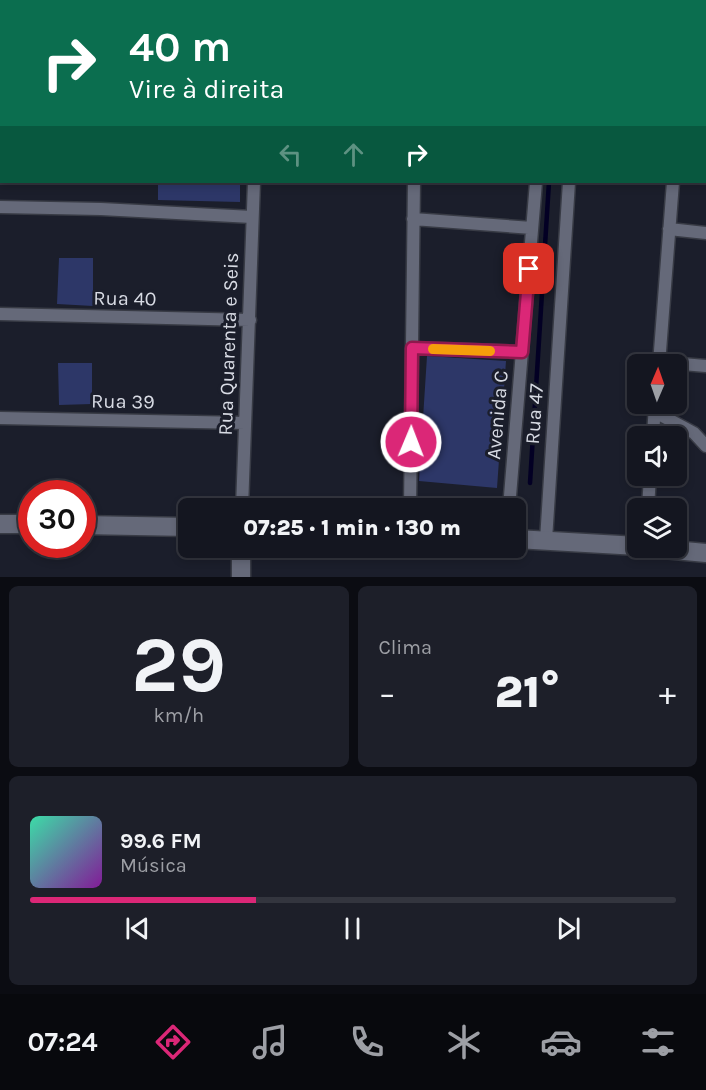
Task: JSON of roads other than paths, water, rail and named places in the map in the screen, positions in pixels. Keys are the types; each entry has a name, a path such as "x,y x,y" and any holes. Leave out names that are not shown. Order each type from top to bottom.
{"street":[{"name":"Rua Quarenta e Seis","path":"242,498 254,183"},
{"path":"410,498 414,183"},
{"name":"Avenida C","path":"510,498 536,183"},
{"name":"Rua 47","path":"546,540 569,183"},
{"path":"660,354 673,183"},
{"path":"0,207 101,209 252,217"},
{"path":"413,219 532,228"},
{"path":"669,229 706,233"},
{"name":"Rua 40","path":"0,314 250,320"},
{"path":"412,348 522,352"},
{"path":"687,365 706,366"},
{"path":"664,414 694,433 706,446"},
{"name":"Rua 39","path":"0,418 245,423"},
{"path":"0,524 18,524"},
{"path":"96,525 178,527"},
{"path":"526,539 627,545"},
{"path":"687,551 706,553"},
{"path":"241,558 241,577"}],"waterway":[{"path":"530,483 549,183"}]}
